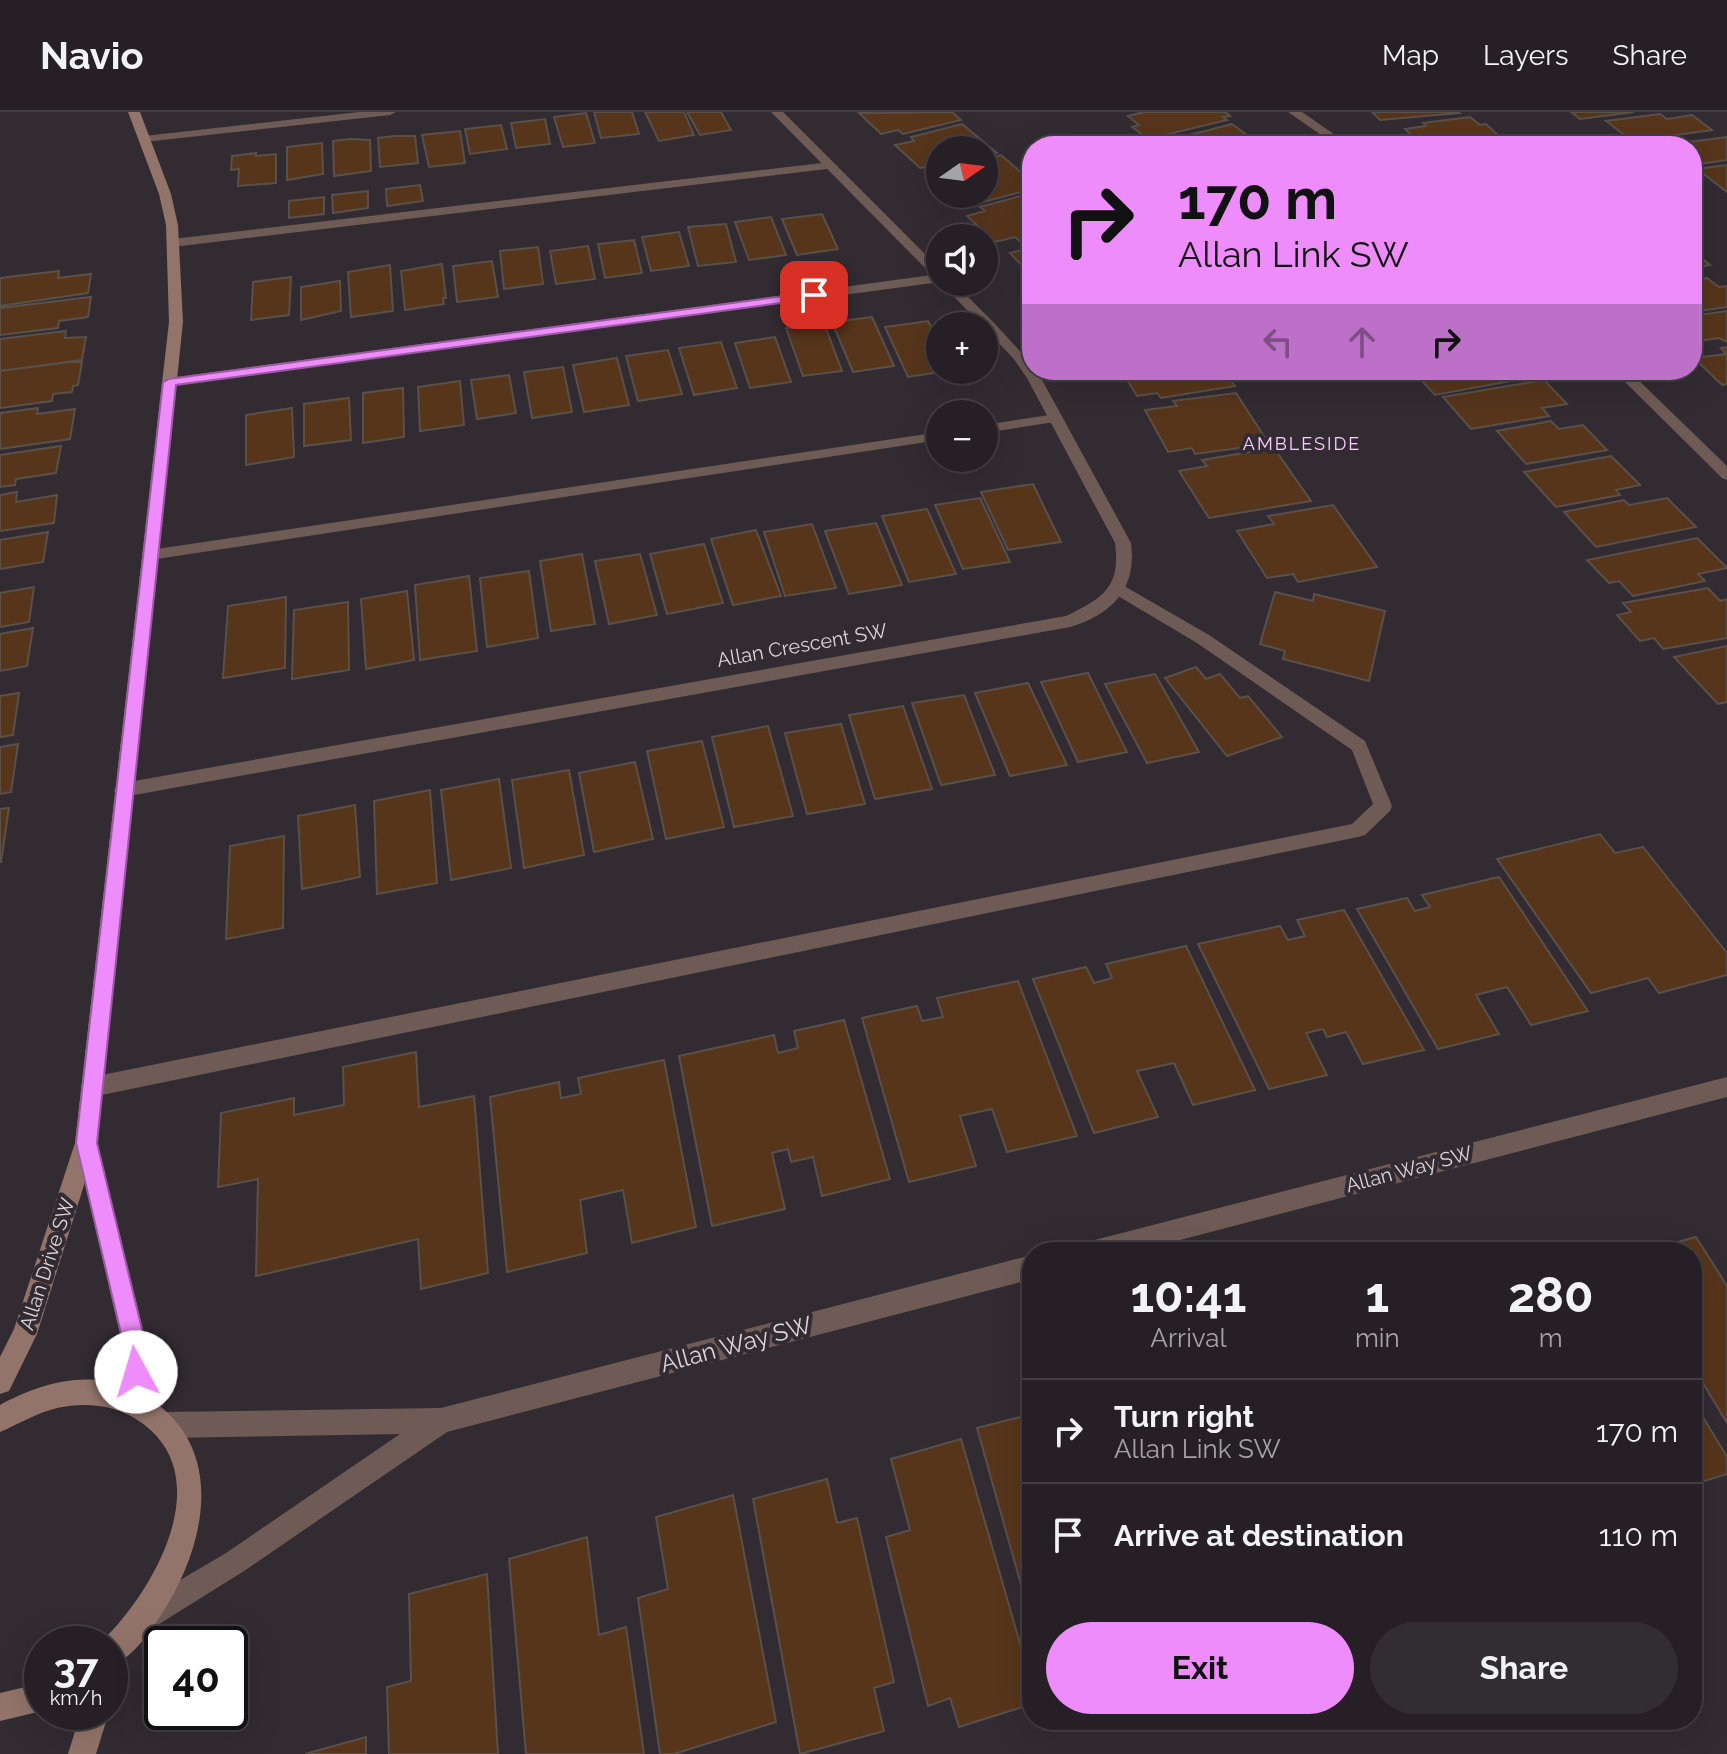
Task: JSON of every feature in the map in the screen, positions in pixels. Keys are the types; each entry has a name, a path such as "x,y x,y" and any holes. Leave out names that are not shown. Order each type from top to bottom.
{"street":[{"name":"Allan Drive SW","path":"0,1382 25,1334 86,1143 169,382 177,296 173,243 165,194 134,112"},
{"path":"144,139 390,112"},
{"path":"777,112 926,263"},
{"path":"1294,112 1330,136"},
{"path":"173,243 831,166"},
{"path":"169,382 926,279"},
{"path":"960,296 1022,362"},
{"path":"92,1087 1358,830 1383,806 1359,746 1203,639 1119,589 1128,565 1123,543 1033,380"},
{"path":"1630,380 1727,475"},
{"path":"998,427 1056,418"},
{"path":"150,555 926,438"},
{"name":"Allan Crescent SW","path":"123,790 1070,621 1098,608 1119,589"},
{"name":"Allan Way SW","path":"1130,1242 1727,1087"},
{"name":"Allan Drive SW","path":"86,1143 134,1342 138,1403"},
{"name":"Allan Way SW","path":"165,1425 441,1421 1022,1270"},
{"path":"0,1419 22,1406 80,1391 122,1396 138,1403 165,1425 186,1467 187,1516 172,1568 128,1636"},
{"name":"Allan Way SW","path":"142,1618 235,1562 441,1421"},
{"path":"0,1707 24,1701"},
{"path":"82,1754 89,1730"}],"building":[{"path":"594,112 632,112 639,134 601,138"},
{"path":"645,112 684,112 694,135 659,141"},
{"path":"687,112 721,112 731,130 700,135"},
{"path":"952,112 961,120 903,134 898,130 881,134 859,113"},
{"path":"1144,112 1225,112 1230,116 1223,117 1227,120 1160,136 1144,136 1132,127 1139,125 1128,116"},
{"path":"1372,112 1457,112 1459,113 1380,120"},
{"path":"1571,112 1634,112 1580,119"},
{"path":"586,113 595,143 563,147 554,117"},
{"path":"1660,114 1667,119 1692,115 1712,130 1668,136 1626,136 1606,121"},
{"path":"1470,117 1480,125 1486,124 1499,136 1412,136 1405,129 1426,126 1423,123"},
{"path":"545,119 550,144 516,148 511,123"},
{"path":"962,124 976,136 926,136 926,167 920,168 895,145 914,141 911,137"},
{"path":"1232,124 1248,136 1186,136"},
{"path":"501,125 507,149 470,154 465,129"},
{"path":"460,131 465,163 429,167 422,135"},
{"path":"415,136 418,163 380,167 378,138"},
{"path":"1727,137 1727,160 1702,164 1702,140"},
{"path":"370,140 371,171 334,176 333,141"},
{"path":"322,143 323,174 287,180 287,147"},
{"path":"256,153 256,156 276,154 276,183 238,186 239,169 231,170 232,156"},
{"path":"1001,155 1022,173 1022,192 998,198 998,156"},
{"path":"1727,165 1727,192 1702,173 1702,168"},
{"path":"420,185 423,201 387,206 386,189"},
{"path":"368,191 368,208 333,213 332,195"},
{"path":"1022,196 1022,242 1015,237 998,241 998,224 976,224 967,216 985,211 981,208 998,208 998,202"},
{"path":"324,197 324,214 289,218 289,201"},
{"path":"822,214 838,249 797,255 782,219"},
{"path":"771,217 786,255 749,260 735,222"},
{"path":"726,224 736,262 698,266 688,227"},
{"path":"679,232 689,266 651,271 642,237"},
{"path":"634,240 642,273 605,278 598,244"},
{"path":"588,246 595,279 556,284 550,251"},
{"path":"538,247 543,284 504,289 500,251"},
{"path":"1022,250 1022,266 1010,253"},
{"path":"492,261 498,297 457,302 453,266"},
{"path":"442,264 444,304 405,310 401,271"},
{"path":"390,265 393,311 351,317 348,272"},
{"path":"59,271 58,278 91,274 88,293 0,306 0,278"},
{"path":"291,277 289,315 251,320 253,282"},
{"path":"1707,278 1719,287 1727,286 1727,307 1702,311 1702,279"},
{"path":"340,281 341,311 301,320 301,287"},
{"path":"91,297 88,317 59,321 58,328 0,335 0,308"},
{"path":"1727,311 1727,342 1719,338 1702,341 1702,315"},
{"path":"872,317 894,366 853,372 832,322"},
{"path":"926,321 926,374 908,377 885,327"},
{"path":"824,323 842,371 803,376 786,328"},
{"path":"66,331 65,338 86,337 82,360 0,371 0,339"},
{"path":"775,337 791,382 750,388 735,343"},
{"path":"721,342 737,388 694,395 679,348"},
{"path":"1727,347 1727,384 1722,385 1702,366 1702,357 1726,354 1721,348"},
{"path":"668,350 682,394 638,401 626,356"},
{"path":"617,358 629,405 584,412 573,365"},
{"path":"82,362 78,385 73,386 72,392 53,394 52,401 0,408 0,371"},
{"path":"563,367 572,412 532,418 524,372"},
{"path":"509,375 516,413 477,419 471,380"},
{"path":"1127,380 1230,380 1235,386 1161,398 1157,393 1137,396"},
{"path":"1421,380 1516,380 1435,395"},
{"path":"1544,380 1567,404 1542,408 1549,416 1471,429 1443,397"},
{"path":"460,381 464,425 420,431 418,387"},
{"path":"403,388 404,437 363,443 363,393"},
{"path":"1236,393 1269,444 1195,454 1192,448 1168,452 1145,410 1177,406 1173,401"},
{"path":"349,398 351,440 304,446 304,404"},
{"path":"38,408 37,414 75,409 70,439 0,449 0,413"},
{"path":"292,408 294,457 246,465 246,415"},
{"path":"1551,421 1559,429 1583,425 1607,450 1526,464 1497,431"},
{"path":"61,446 56,473 16,479 15,485 0,487 0,455"},
{"path":"1274,448 1311,501 1209,518 1179,471 1207,466 1202,460"},
{"path":"1611,456 1640,485 1616,490 1620,495 1556,507 1524,472"},
{"path":"1033,484 1061,542 1008,550 981,492"},
{"path":"17,492 16,502 57,495 54,523 0,531 0,495"},
{"path":"980,498 1010,562 963,569 935,505"},
{"path":"1667,498 1696,527 1596,547 1564,512 1624,500 1629,505"},
{"path":"1333,505 1377,567 1298,582 1293,574 1267,578 1237,531 1274,524 1268,516"},
{"path":"927,509 956,574 909,582 882,516"},
{"path":"876,523 902,585 849,594 825,531"},
{"path":"812,524 836,588 785,596 764,532"},
{"path":"756,530 781,596 733,605 711,539"},
{"path":"48,532 43,562 0,569 0,540"},
{"path":"1697,538 1727,568 1698,574 1705,581 1633,596 1619,581 1609,583 1587,560"},
{"path":"704,544 723,603 667,614 650,554"},
{"path":"582,554 595,624 551,631 540,561"},
{"path":"640,554 657,615 609,624 595,561"},
{"path":"529,571 538,638 487,647 480,578"},
{"path":"469,576 477,651 420,660 415,585"},
{"path":"34,587 29,622 0,627 0,593"},
{"path":"1708,588 1720,601 1727,599 1727,638 1663,649 1654,638 1640,641 1617,615 1631,612 1623,603"},
{"path":"407,591 414,660 366,669 361,599"},
{"path":"1275,592 1313,601 1314,594 1385,611 1369,681 1283,659 1285,651 1260,644"},
{"path":"286,597 285,668 223,678 228,606"},
{"path":"348,602 349,670 292,679 294,610"},
{"path":"33,628 27,666 0,671 0,634"},
{"path":"1727,646 1727,702 1718,704 1674,657"},
{"path":"1196,667 1206,679 1220,674 1240,698 1248,696 1282,737 1227,756 1165,678"},
{"path":"1088,673 1127,752 1078,762 1041,682"},
{"path":"1155,674 1199,752 1147,763 1105,684"},
{"path":"1028,683 1067,765 1010,776 975,693"},
{"path":"19,693 13,735 0,737 0,696"},
{"path":"964,695 995,775 941,785 912,703"},
{"path":"903,706 932,789 875,799 849,715"},
{"path":"841,724 865,804 807,814 785,733"},
{"path":"768,726 793,816 734,827 712,737"},
{"path":"702,741 724,827 666,839 647,751"},
{"path":"18,744 11,792 0,794 0,747"},
{"path":"635,762 653,839 594,852 579,773"},
{"path":"569,770 584,855 524,868 512,780"},
{"path":"499,779 511,868 451,880 441,790"},
{"path":"430,790 437,883 377,894 374,801"},
{"path":"355,805 360,877 302,889 298,816"},
{"path":"9,808 1,862 0,862 0,809"},
{"path":"1600,834 1615,853 1643,847 1727,953 1727,975 1659,993 1648,978 1591,993 1497,859"},
{"path":"284,836 283,928 226,939 230,846"},
{"path":"1499,877 1588,1011 1531,1025 1507,987 1476,995 1499,1034 1438,1049 1357,909 1407,898 1415,911 1430,907 1422,895"},
{"path":"1344,910 1424,1050 1363,1064 1346,1032 1327,1037 1323,1029 1306,1033 1327,1075 1269,1089 1198,944 1280,926 1288,940 1305,936 1297,920"},
{"path":"1186,946 1255,1090 1193,1105 1174,1063 1137,1071 1158,1117 1094,1133 1033,979 1086,967 1094,983 1112,978 1106,964"},
{"path":"1018,981 1077,1136 1007,1152 992,1109 960,1116 976,1166 909,1182 862,1018 917,1006 922,1021 943,1017 937,998"},
{"path":"844,1020 890,1179 822,1196 813,1157 791,1162 788,1149 772,1153 785,1209 712,1226 679,1056 774,1035 778,1053 798,1048 794,1031"},
{"path":"416,1052 419,1107 474,1096 488,1273 421,1289 418,1239 256,1276 258,1179 218,1187 221,1113 294,1098 294,1115 344,1105 343,1067"},
{"path":"664,1060 696,1227 632,1243 623,1190 580,1200 587,1253 507,1272 490,1097 559,1082 561,1098 581,1094 578,1078"},
{"path":"1696,1237 1699,1242 1678,1242"},
{"path":"1702,1246 1727,1286 1727,1423 1702,1382"},
{"path":"1702,1416 1727,1457 1727,1474 1702,1482"},
{"path":"1022,1417 1022,1588 977,1428"},
{"path":"961,1439 1022,1650 1022,1707 959,1727 950,1698 928,1706 886,1537 910,1530 891,1459"},
{"path":"827,1479 837,1523 857,1518 894,1682 874,1688 884,1731 800,1754 753,1499"},
{"path":"733,1495 776,1722 674,1754 660,1754 638,1598 668,1589 656,1517"},
{"path":"587,1537 599,1635 626,1627 644,1754 526,1754 509,1559"},
{"path":"487,1574 498,1754 389,1754 387,1687 411,1681 409,1594"},
{"path":"366,1737 366,1754 305,1754"}],"district":[{"name":"AMBLESIDE","path":"1302,443"}],"route":[{"path":"136,1372 134,1342 86,1143 169,382 814,295"}]}
